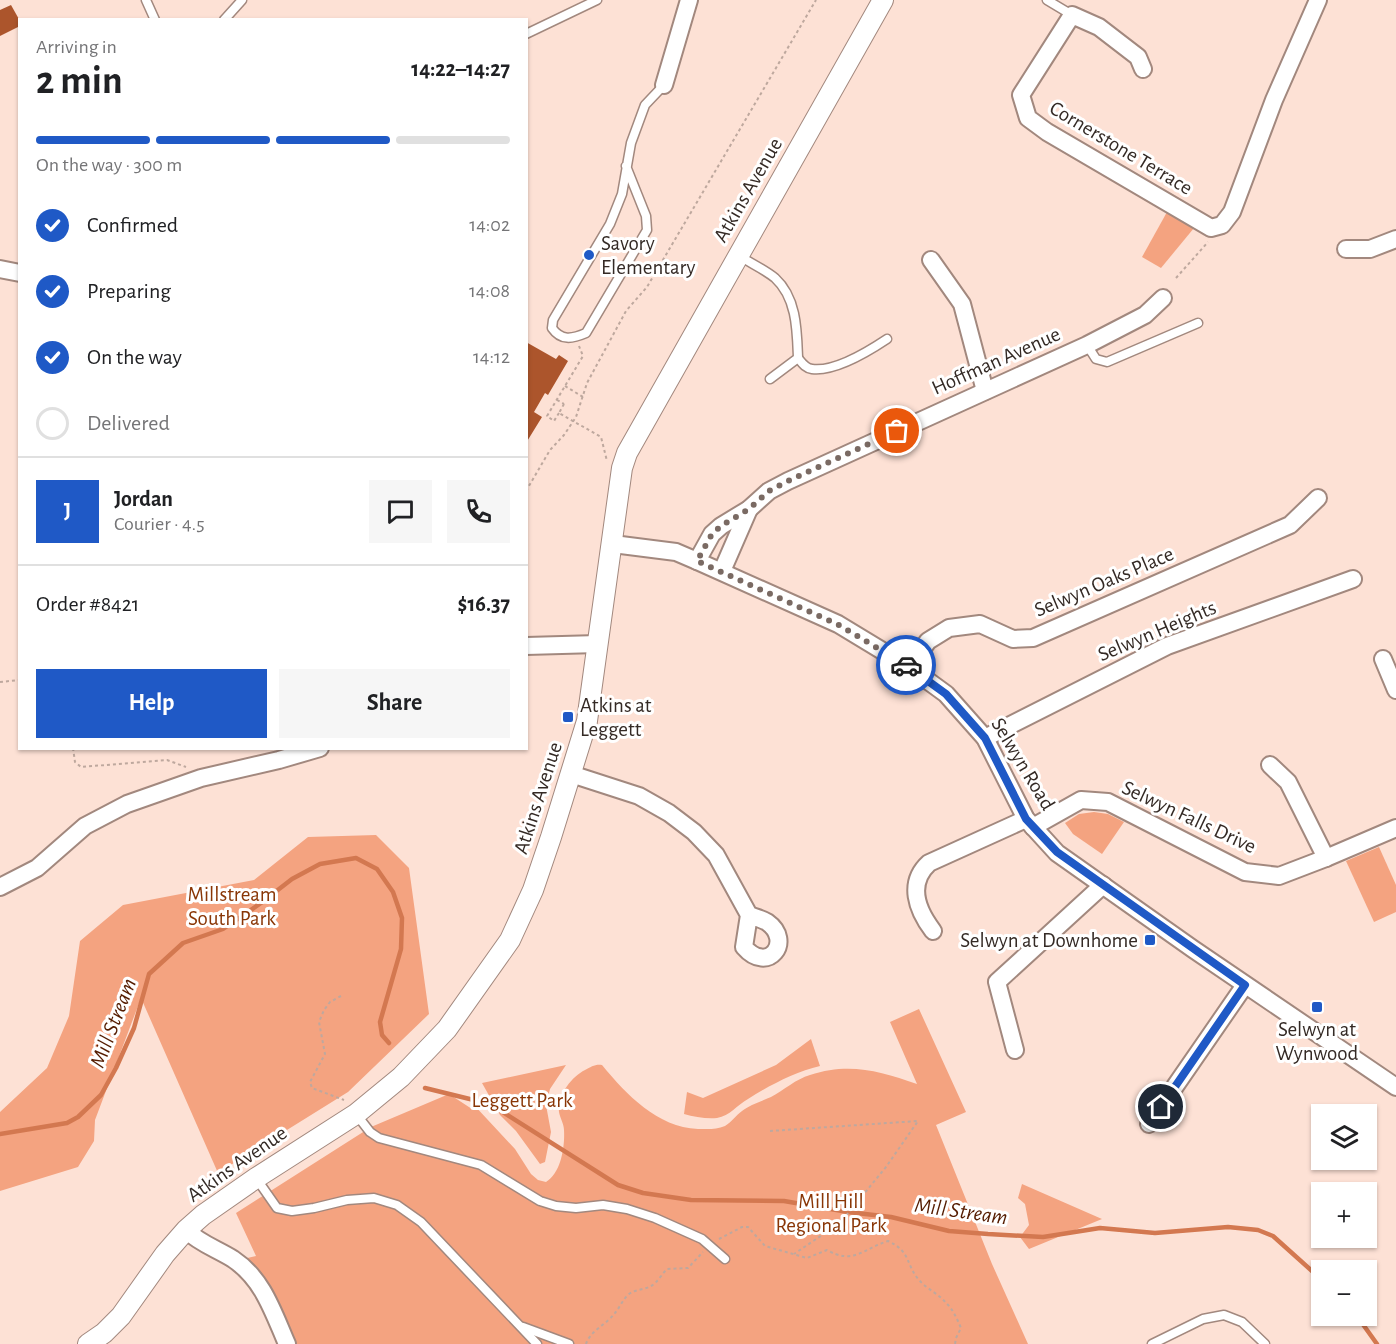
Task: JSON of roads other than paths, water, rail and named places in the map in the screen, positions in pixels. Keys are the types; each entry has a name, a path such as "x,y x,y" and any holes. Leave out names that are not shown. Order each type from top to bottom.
{"street":[{"path":"664,85 689,0"},
{"name":"Atkins Avenue","path":"88,1344 122,1316 165,1254 203,1215 356,1114 401,1077 447,1029 510,940 533,890 587,721 622,468 627,453 884,0"},
{"name":"Cornerstone Terrace","path":"1072,15 1021,95 1028,118 1210,235 1232,212 1274,100 1318,0"},
{"path":"1072,15 1099,27 1138,57 1143,69"},
{"path":"1346,249 1370,249 1396,239"},
{"path":"931,260 962,304 985,391"},
{"path":"0,269 18,273"},
{"name":"Hoffman Avenue","path":"697,561 712,534 749,509 769,491 1087,345 1145,315 1163,298"},
{"name":"Selwyn Oaks Place","path":"909,667 928,641 949,628 980,624 1013,639 1033,638 1290,525 1318,498"},
{"name":"Hoffman Avenue","path":"722,571 749,509"},
{"name":"Selwyn Road","path":"612,544 675,552 722,571 837,624 909,667 946,694 985,738 1029,823 1057,852 1245,985 1396,1087"},
{"name":"Selwyn Heights","path":"985,738 1167,646 1353,579"},
{"path":"528,646 598,644"},
{"path":"1383,659 1396,690"},
{"path":"0,887 37,868 85,826 127,804 201,778 313,750"},
{"path":"1269,765 1288,782 1326,858"},
{"path":"571,774 639,796 669,813 694,832 716,855 749,915"},
{"name":"Selwyn Falls Drive","path":"933,931 918,905 917,880 921,870 929,863 1081,800 1108,802 1245,872 1279,876 1396,828"},
{"path":"1015,1050 997,982 1103,885"},
{"path":"1149,1124 1245,985"},
{"path":"186,1230 194,1237 234,1259 253,1276 267,1298 286,1344"}],"lane":[{"path":"146,0 154,18"},
{"path":"226,18 242,0"},
{"path":"528,33 577,4 597,0"},
{"path":"1047,0 1072,15"},
{"path":"626,166 646,216 647,230 586,333 576,338 557,335 552,328 553,320 610,224 622,194 626,166 631,143 645,105 664,85"},
{"path":"738,255 775,278 786,293 793,308 798,358 804,366 812,369 826,368 865,353 887,339"},
{"path":"1087,345 1096,358 1107,362 1198,323"},
{"path":"770,379 798,358"},
{"path":"356,1114 370,1132 379,1138 481,1165 540,1201 556,1206 576,1208 603,1206 627,1209 686,1231 711,1245 725,1259"},
{"path":"256,1178 277,1208 292,1211 346,1200 374,1198 397,1205 421,1222 537,1344"},
{"path":"1152,1344 1203,1319 1224,1315 1242,1322 1265,1344"},
{"path":"520,1326 569,1344"}],"waterway":[{"name":"Mill Stream","path":"0,1134 67,1123 78,1117 101,1095 116,1068 134,1028 149,974 183,943 223,929 292,879 320,864 356,858 377,869 393,892 402,918 401,949 380,1022 382,1035 389,1043"},
{"name":"Mill Stream","path":"425,1088 490,1104 618,1185 643,1193 691,1200 784,1201 891,1217 949,1231 988,1234 1043,1237 1100,1228 1155,1233 1228,1227 1258,1230 1273,1236 1311,1270"},
{"name":"Mill Stream","path":"1364,1326 1377,1344"}],"place":[{"name":"Savory Elementary","path":"589,255"},
{"name":"Atkins at Leggett","path":"568,717"},
{"name":"Selwyn at Downhome","path":"1150,940"},
{"name":"Selwyn at Wynwood","path":"1317,1007"}],"park label":[{"name":"Millstream South Park","path":"232,906"},
{"name":"Leggett Park","path":"522,1100"},
{"name":"Mill Hill Regional Park","path":"831,1213"}]}
